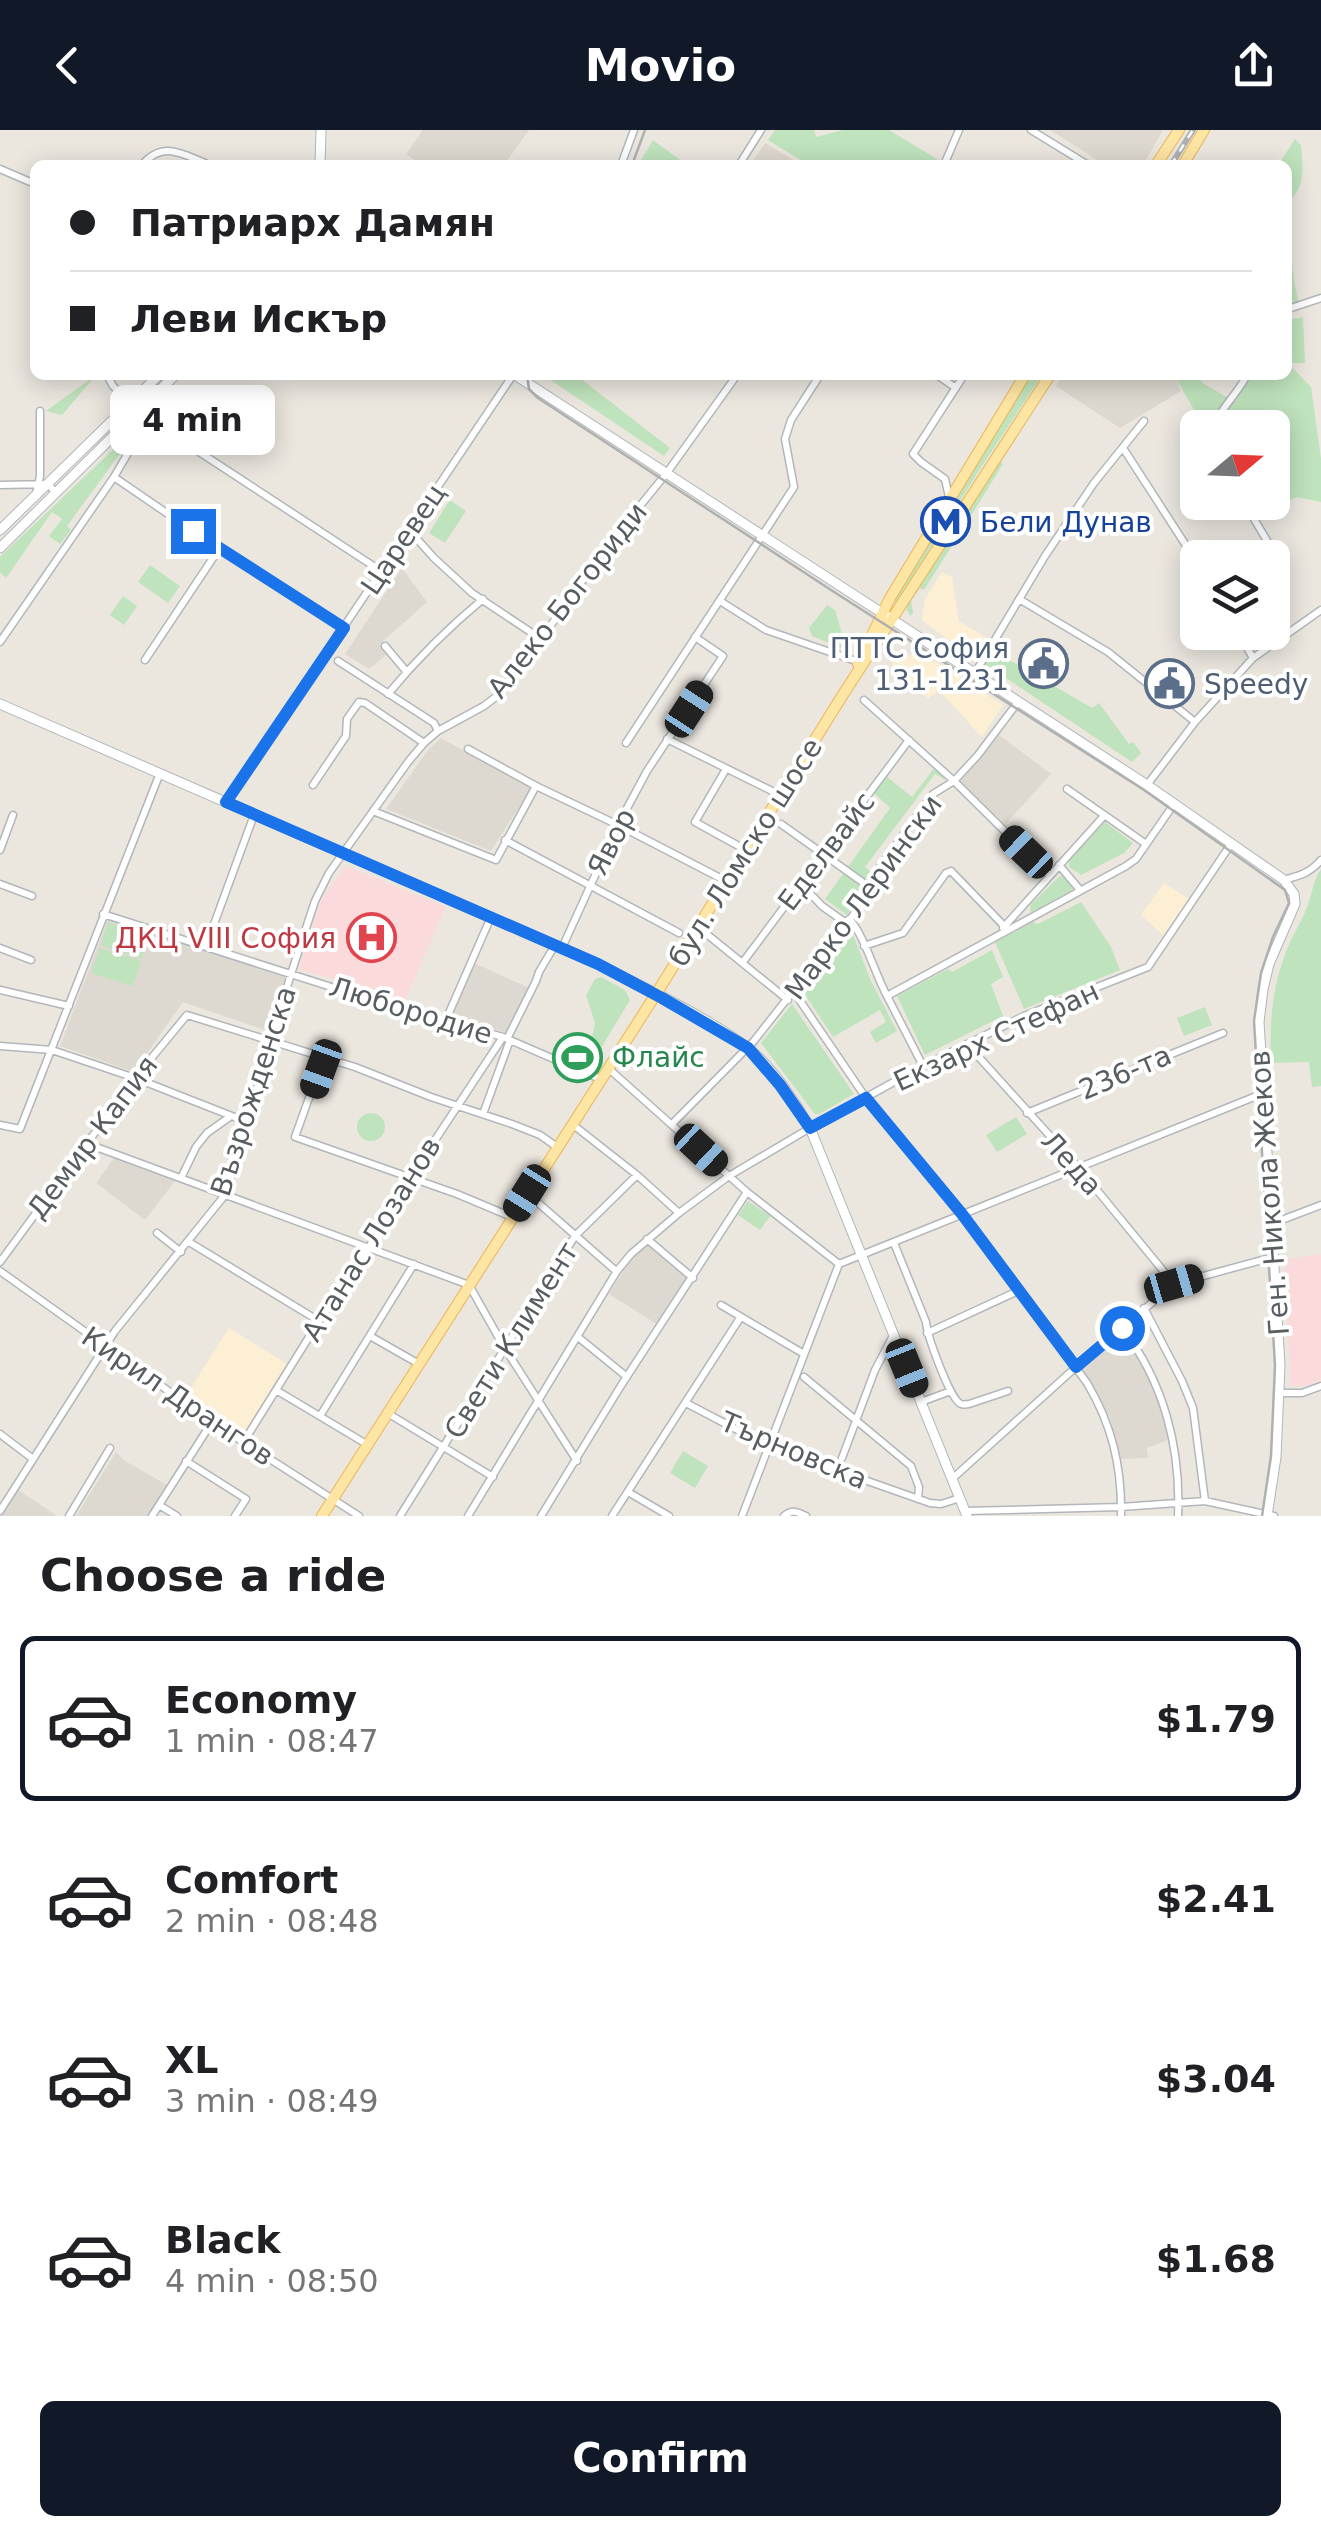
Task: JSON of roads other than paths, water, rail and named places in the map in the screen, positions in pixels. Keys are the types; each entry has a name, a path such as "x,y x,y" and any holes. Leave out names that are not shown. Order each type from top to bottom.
{"main road":[{"path":"1159,160 1179,130"},
{"path":"1186,160 1204,130"},
{"name":"бул. Ломско шосе","path":"844,693 881,614 1022,380"},
{"name":"бул. Ломско шосе","path":"322,1516 1047,380"}],"street":[{"path":"320,160 321,130"},
{"path":"623,160 634,130"},
{"path":"742,160 761,130"},
{"path":"947,160 959,130"},
{"path":"1031,130 1080,160"},
{"path":"147,160 165,150 196,160"},
{"path":"0,169 30,182"},
{"path":"1292,309 1318,301"},
{"path":"111,380 138,412 382,571"},
{"path":"0,530 154,380"},
{"path":"0,548 170,380"},
{"name":"Царевец","path":"226,802 511,380"},
{"path":"522,380 1147,785 1284,880 1304,876 1321,860"},
{"name":"Алеко Богориди","path":"342,853 436,727 491,701 733,380"},
{"path":"626,744 794,488 786,438 791,420 817,380"},
{"path":"944,380 956,388"},
{"path":"948,502 945,479 914,454 961,380"},
{"path":"1224,410 1245,380"},
{"path":"40,410 40,488"},
{"path":"0,642 114,478 148,419"},
{"path":"974,674 1094,482 1144,421"},
{"path":"1124,448 1183,540"},
{"path":"114,478 344,628"},
{"path":"0,485 56,493"},
{"path":"409,530 472,593 541,639"},
{"path":"144,660 218,549"},
{"path":"388,694 448,628 483,598"},
{"path":"1018,599 1108,652 1195,722"},
{"path":"720,601 766,630 859,662"},
{"path":"1147,785 1195,722 1252,658 1321,610"},
{"name":"Явор","path":"507,1039 539,972 558,947 618,824 666,739 672,736 724,656 696,637"},
{"path":"385,646 406,671"},
{"path":"1248,650 1252,658"},
{"path":"338,661 436,727"},
{"path":"864,700 954,781 1049,875"},
{"path":"313,785 346,736 347,719 358,702 424,743"},
{"name":"Марко Лерински","path":"672,1124 748,1048 788,1000 861,905 880,867 933,794 954,781 1018,702"},
{"path":"0,704 558,947 656,994 748,1048 810,1128 966,1514 1121,1511 1204,1501 1270,1515"},
{"path":"666,739 780,795"},
{"name":"Еделвайс","path":"743,962 908,740"},
{"path":"468,749 726,881"},
{"path":"726,769 695,822 746,850"},
{"path":"0,1126 20,1129 160,773"},
{"path":"373,811 496,860 536,786"},
{"path":"1066,790 1146,844"},
{"path":"887,996 1126,866 1136,858 1174,804"},
{"path":"206,946 254,814"},
{"path":"0,850 14,815"},
{"path":"1006,928 1104,817"},
{"path":"782,824 861,882"},
{"path":"505,840 680,933"},
{"name":"Екзарх Стефан","path":"468,1516 616,1271 647,1240 730,1176 923,1066 1024,1016 1148,967 1231,844"},
{"name":"Възрожденска","path":"0,1512 3,1500 114,1331 225,1195 321,886 342,853"},
{"path":"1059,865 1080,890"},
{"path":"864,946 903,933 946,873 953,872 1006,928"},
{"name":"Ген. Никола Жеков","path":"1270,1515 1280,1393 1279,1336 1259,1034 1263,989 1272,953 1295,904 1294,894 1284,880"},
{"path":"0,884 32,896"},
{"path":"802,884 822,906 858,930 923,1066"},
{"name":"Любородие","path":"103,914 507,1039 600,1079"},
{"path":"445,1022 491,917"},
{"path":"697,926 788,1000"},
{"path":"0,948 31,960"},
{"path":"0,990 69,1006"},
{"path":"794,992 866,1098 962,1214 1097,1400 1116,1455 1121,1511"},
{"name":"Демир Капия","path":"0,1262 135,1078 187,1015 272,1040"},
{"name":"236-та","path":"1027,1113 1223,1033"},
{"path":"483,1114 507,1039"},
{"name":"Атанас Лозанов","path":"243,1443 456,1106 507,1039"},
{"path":"272,1040 540,1135 556,1147"},
{"name":"Леда","path":"966,1044 1078,1167 1174,1284"},
{"path":"0,1046 52,1050 247,1122"},
{"path":"324,1056 296,1137 512,1217"},
{"path":"607,1067 747,1192 839,1264"},
{"path":"742,1516 839,1264 1263,1096"},
{"path":"180,1178 207,1133 231,1116"},
{"path":"571,1124 679,1213"},
{"path":"88,1144 468,1286 577,1461"},
{"name":"Свети Климент","path":"400,1516 575,1236 636,1175"},
{"path":"541,1516 747,1192"},
{"path":"527,1193 616,1271"},
{"path":"1271,1221 1321,1205"},
{"path":"157,1233 181,1252"},
{"path":"647,1240 693,1278"},
{"path":"189,1242 320,1320"},
{"path":"894,1244 958,1403 964,1406 1008,1391"},
{"path":"952,1480 1174,1284 1274,1257"},
{"path":"320,1416 414,1264"},
{"name":"Кирил Дрангов","path":"0,1271 212,1422 359,1516"},
{"path":"927,1333 1020,1290"},
{"path":"721,1306 804,1354"},
{"path":"1144,1308 1192,1408 1204,1501"},
{"path":"612,1516 740,1318"},
{"path":"1122,1328 1145,1361 1164,1403 1173,1444 1178,1516"},
{"path":"842,1458 875,1370 894,1334"},
{"path":"370,1336 419,1364"},
{"path":"578,1337 628,1377"},
{"path":"804,1377 910,1466 920,1488 918,1499"},
{"path":"1280,1393 1302,1393 1321,1386"},
{"path":"276,1390 368,1445"},
{"path":"921,1402 951,1391"},
{"name":"Търновска","path":"686,1402 768,1446 918,1499 941,1504 960,1498"},
{"path":"388,1413 493,1477"},
{"path":"152,1516 212,1422"},
{"path":"0,1434 33,1458"},
{"path":"69,1516 110,1448"},
{"path":"186,1461 246,1499 236,1516"},
{"path":"628,1492 669,1516"},
{"path":"160,1505 177,1516"},
{"path":"784,1516 795,1511 806,1516"}],"tram line":[{"path":"634,160 645,130"},
{"path":"528,380 529,389 538,398 1144,790 1285,890 1289,903 1261,973 1254,1021 1275,1365 1271,1456 1262,1516"}],"railway":[{"path":"1174,160 1193,130"}],"place":[{"name":"Бели Дунав","path":"945,522"},
{"name":"ПТТС София 131-1231","path":"1044,664"},
{"name":"Speedy","path":"1169,684"},
{"name":"ДКЦ VIII София","path":"371,938"},
{"name":"Флайс","path":"577,1057"}]}
